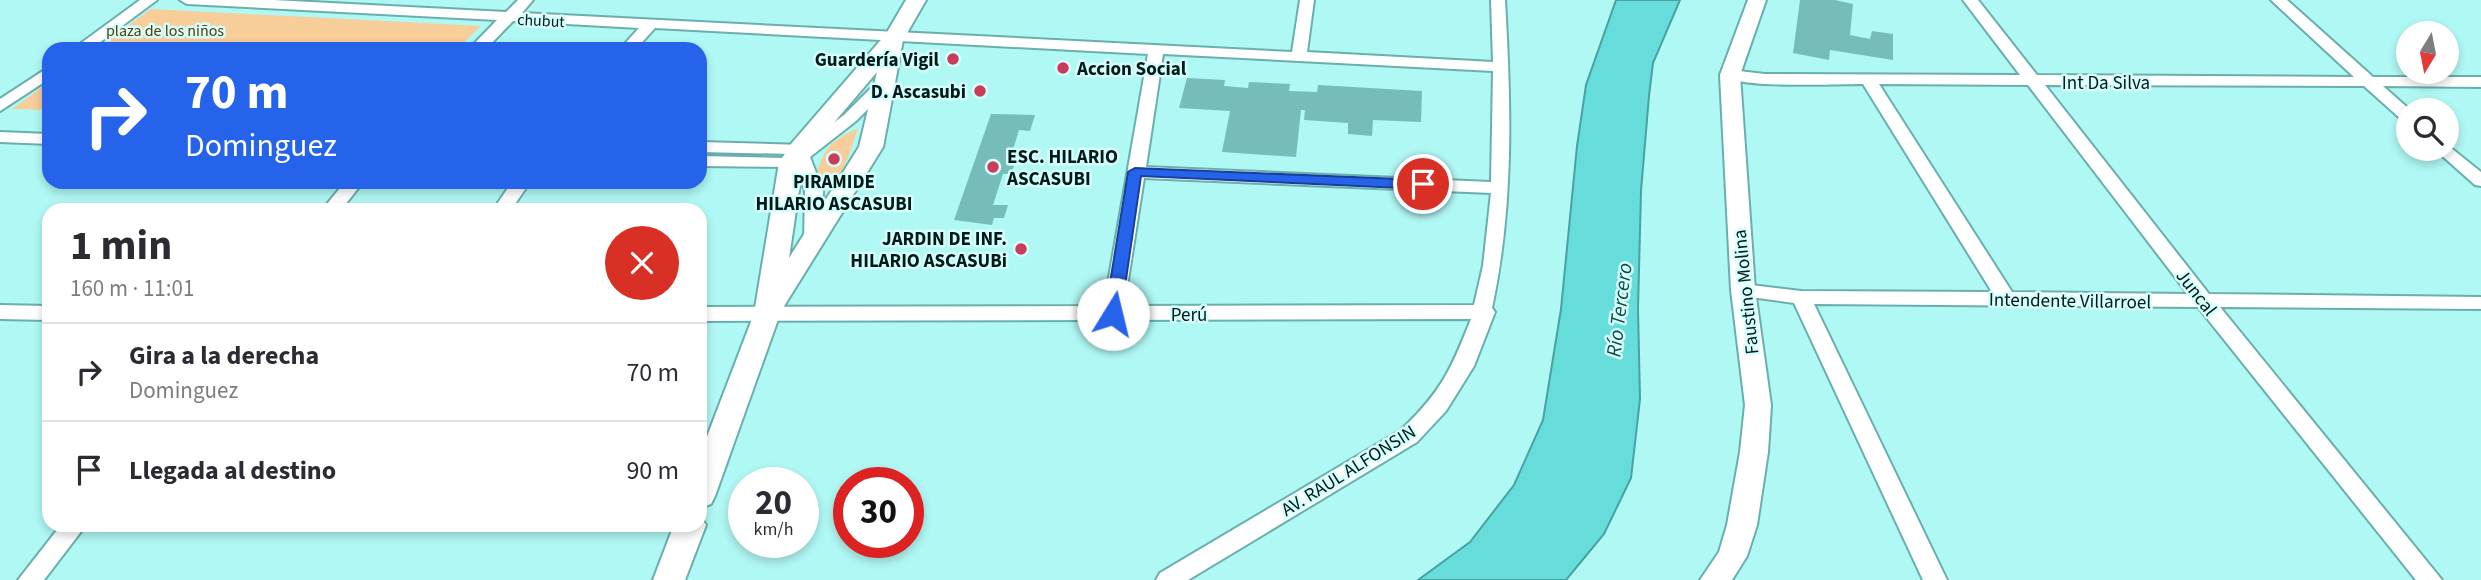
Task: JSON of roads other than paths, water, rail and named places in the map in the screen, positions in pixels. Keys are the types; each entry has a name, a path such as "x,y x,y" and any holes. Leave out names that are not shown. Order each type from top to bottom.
{"main road":[{"path":"707,477 767,314 797,157 895,37 916,0"},
{"path":"767,314 871,147 895,37"},
{"path":"669,580 687,532"}],"street":[{"path":"91,42 150,0"},
{"name":"chubut","path":"187,0 650,26 1501,67"},
{"path":"484,42 526,0"},
{"path":"1299,58 1307,0"},
{"name":"AV. RAUL ALFONSIN","path":"1168,580 1409,436 1439,406 1455,381 1485,312 1501,188 1498,0"},
{"name":"Faustino Molina","path":"1715,580 1732,556 1742,525 1754,452 1758,405 1743,290 1730,75 1757,0"},
{"name":"Juncal","path":"1970,0 2205,302 2430,580"},
{"path":"2278,0 2396,106"},
{"path":"635,42 650,26"},
{"path":"1113,314 1156,51"},
{"name":"Int Da Silva","path":"1730,75 1765,79 2032,82 2481,82"},
{"path":"0,106 42,77"},
{"path":"1868,80 2006,299"},
{"path":"707,161 797,157 850,118 885,83"},
{"path":"0,124 42,126"},
{"path":"0,137 42,139"},
{"path":"707,148 797,157"},
{"path":"797,157 814,191 813,243"},
{"path":"2458,161 2481,181"},
{"path":"1135,172 1501,188"},
{"path":"337,203 348,189"},
{"name":"Intendente Villarroel","path":"1743,290 1801,297 2481,303"},
{"path":"1801,297 1935,580"},
{"path":"0,312 42,313"},
{"name":"Perú","path":"707,314 1485,312"},
{"path":"30,580 68,532"}],"water":[{"name":"Río Tercero","path":"1616,0 1680,0 1653,63 1649,96 1641,191 1638,309 1640,399 1631,478 1604,534 1566,580 1418,580 1470,542 1514,485 1543,420 1561,309 1577,146 1586,85"}],"place":[{"name":"Guardería Vigil","path":"953,59"},
{"name":"Accion Social","path":"1063,68"},
{"name":"D. Ascasubi","path":"980,91"},
{"name":"PIRAMIDE HILARIO ASCASUBI","path":"834,159"},
{"name":"ESC. HILARIO ASCASUBI","path":"993,167"},
{"name":"JARDIN DE INF. HILARIO ASCASUBi","path":"1021,249"}],"park label":[{"name":"plaza de los niños","path":"165,30"}]}
